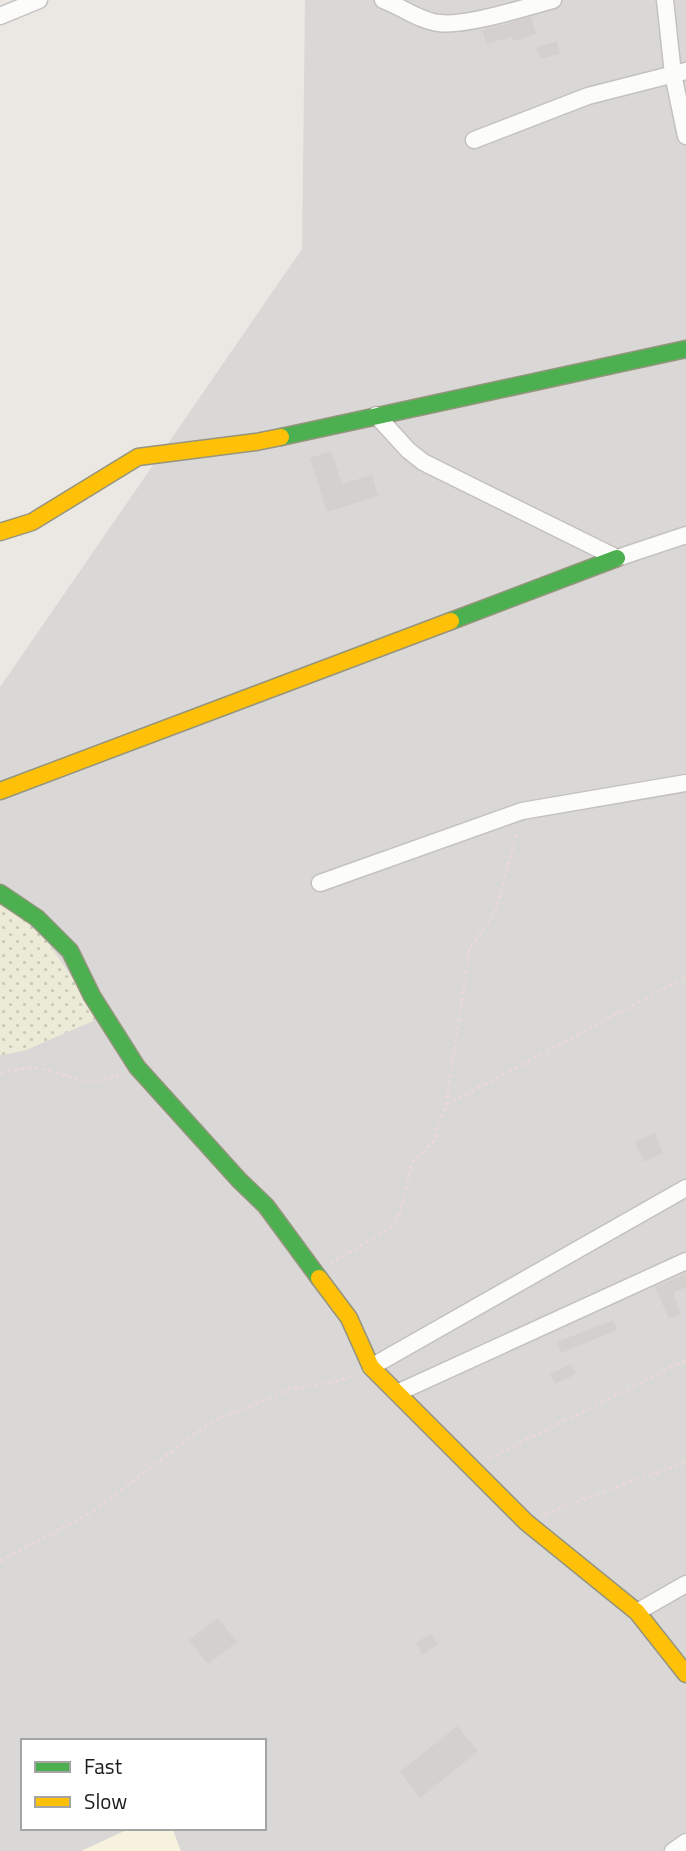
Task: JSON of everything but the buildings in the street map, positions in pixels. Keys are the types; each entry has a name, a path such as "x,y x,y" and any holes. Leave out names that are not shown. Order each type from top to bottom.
{"street":[{"path":"0,16 39,0"},
{"path":"383,0 401,6 428,21 454,24 553,0"},
{"path":"665,0 679,73 686,136"},
{"path":"474,140 588,96 679,73"},
{"path":"0,532 32,522 138,457 256,442 686,349"},
{"path":"376,415 408,450 423,462 617,558"},
{"path":"0,791 617,558 686,536"},
{"path":"320,883 522,811 686,783"},
{"path":"0,893 37,918 70,951 92,996 137,1067 239,1180 266,1206 349,1318 371,1367 526,1522 637,1612 686,1674"},
{"path":"371,1367 686,1188"},
{"path":"397,1393 686,1261"},
{"path":"637,1612 686,1584"},
{"path":"673,1851 686,1842"}],"path":[{"path":"315,1273 390,1228 400,1214 412,1163 436,1139 446,1105 470,947 495,915 522,811"},
{"path":"446,1105 686,977"},
{"path":"0,1073 28,1068 84,1082 106,1080 137,1067"},
{"path":"472,1466 686,1360"},
{"path":"0,1561 92,1512 211,1422 290,1389 340,1381 371,1367"},
{"path":"526,1522 612,1488 686,1463"}],"shaded area":[{"path":"305,0 686,0 686,1851 0,1851 0,687 302,249"},
{"path":"127,1830 173,1830 181,1851 81,1851"}],"green space":[{"path":"0,904 26,918 45,938 86,998 95,1020 26,1050 3,1055 0,1055"}],"traffic: fast":[{"path":"281,437 686,349"},
{"path":"451,621 617,558"},
{"path":"0,893 37,918 70,951 92,996 137,1067 239,1180 266,1206 319,1278"}],"traffic: slow":[{"path":"0,532 32,522 138,457 281,437"},
{"path":"0,791 451,621"},
{"path":"319,1278 349,1318 371,1367 526,1522 637,1612 686,1674"}]}
